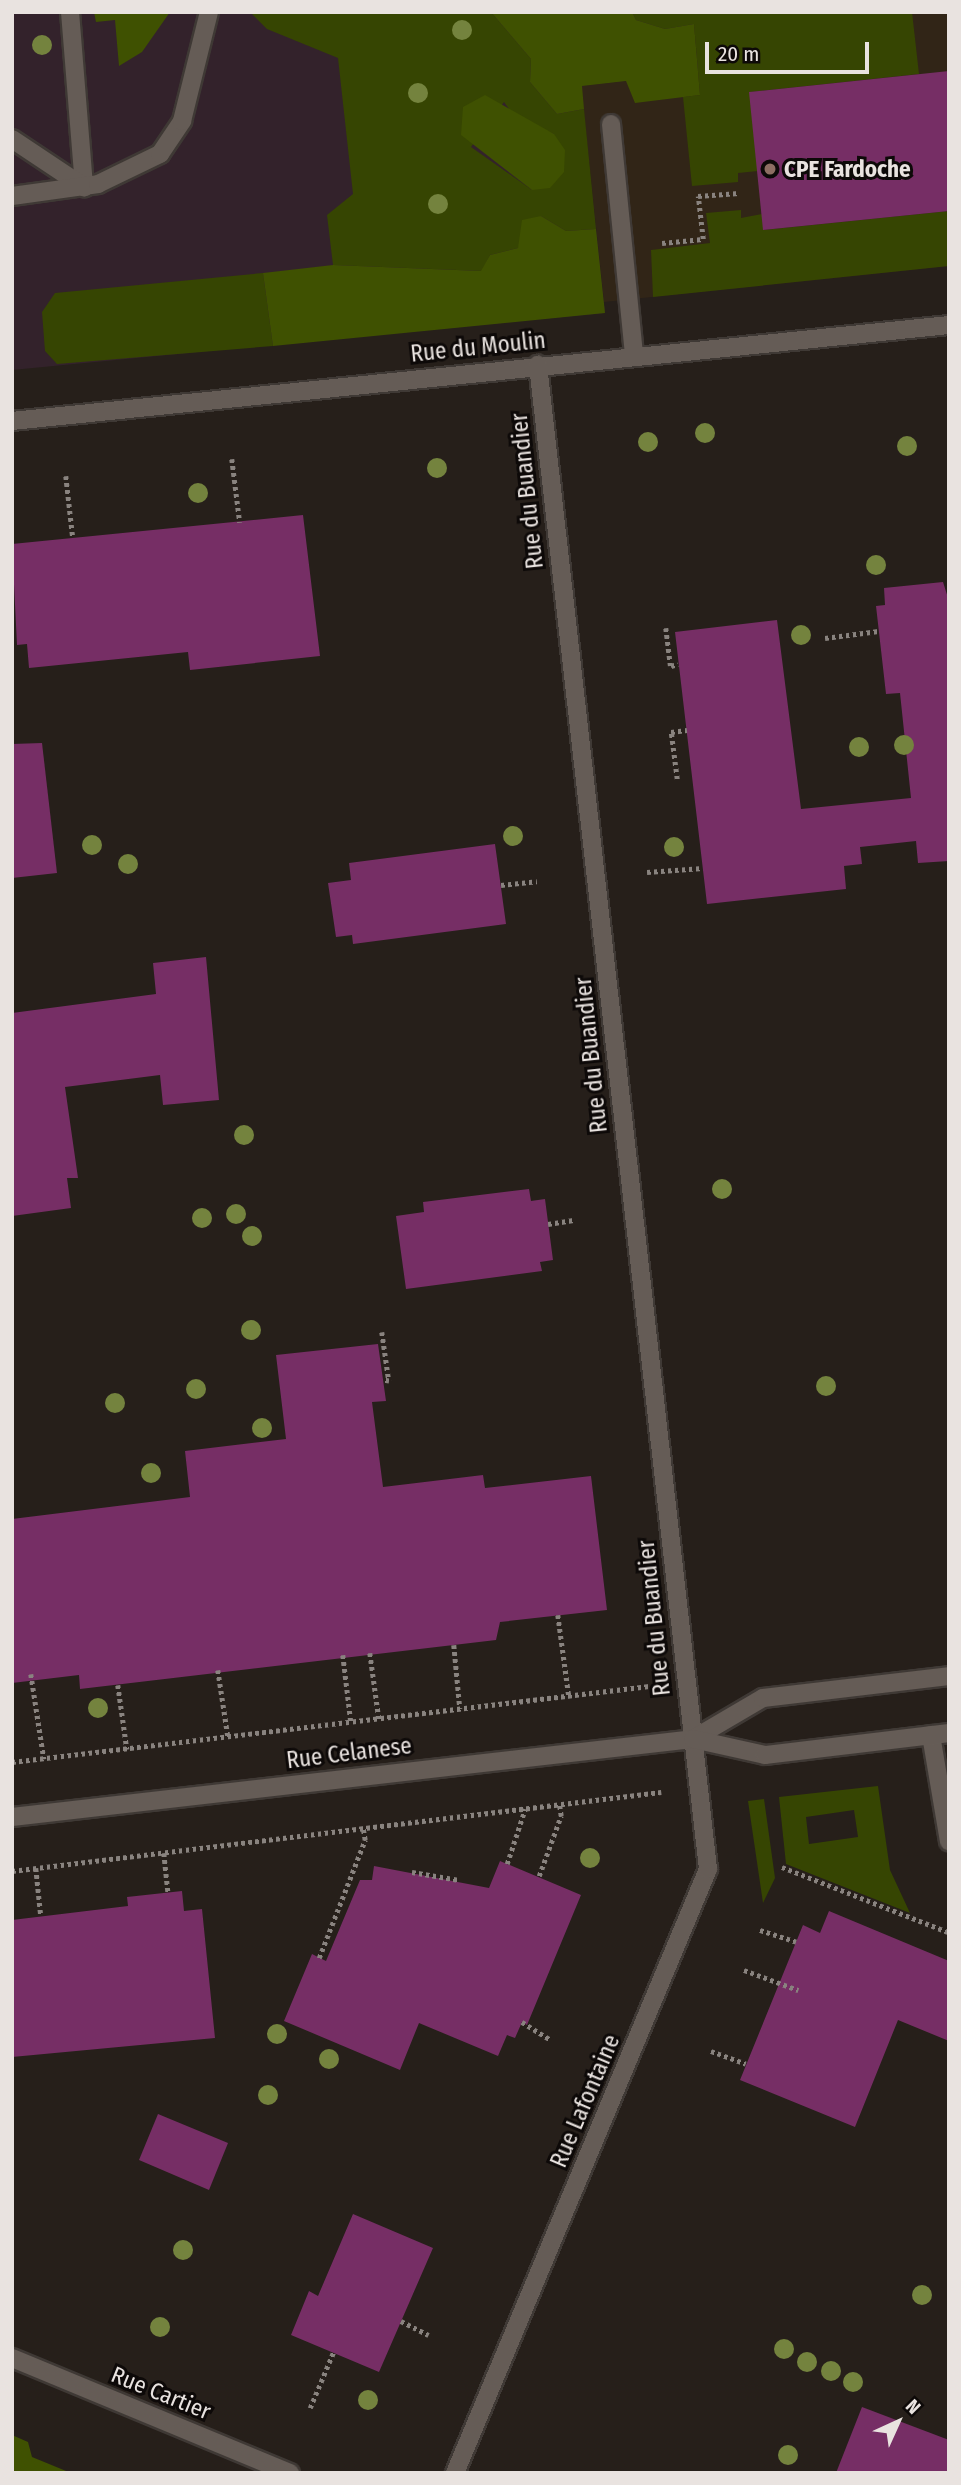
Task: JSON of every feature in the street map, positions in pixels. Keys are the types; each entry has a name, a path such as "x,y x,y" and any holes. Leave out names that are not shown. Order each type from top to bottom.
{"street":[{"path":"70,12 84,187"},
{"path":"12,196 84,187 128,174 160,154 182,121 209,12"},
{"path":"611,124 634,355"},
{"path":"12,139 84,187"},
{"name":"Rue du Moulin","path":"12,421 634,355 949,325"},
{"name":"Rue du Buandier","path":"538,365 692,1739"},
{"name":"Rue Celanese","path":"692,1739 763,1698 949,1676"},
{"path":"940,1734 949,1841"},
{"name":"Rue Celanese","path":"12,1817 692,1739 765,1755 940,1734"},
{"name":"Rue Lafontaine","path":"455,2473 706,1878 705,1815 692,1739"},
{"name":"Rue Cartier","path":"12,2358 290,2473"}],"path":[{"path":"703,239 698,196 739,193"},
{"path":"232,459 240,523"},
{"path":"66,476 73,538"},
{"path":"666,628 671,666 678,664"},
{"path":"825,638 879,631"},
{"path":"677,779 671,732 687,730"},
{"path":"647,872 703,868"},
{"path":"501,885 537,881"},
{"path":"548,1224 574,1220"},
{"path":"382,1332 389,1381 383,1380"},
{"path":"558,1615 569,1696"},
{"path":"454,1645 460,1709"},
{"path":"370,1653 379,1719"},
{"path":"343,1656 351,1722"},
{"path":"218,1670 228,1736"},
{"path":"32,1674 44,1759"},
{"path":"118,1685 127,1749"},
{"name":"Rue Celanese","path":"12,1762 626,1689"},
{"path":"12,1871 635,1796"},
{"path":"539,1876 562,1816 559,1804"},
{"path":"507,1864 525,1809"},
{"path":"319,1958 365,1840 363,1829"},
{"path":"164,1853 168,1892"},
{"path":"782,1867 948,1932"},
{"path":"36,1868 41,1916"},
{"path":"412,1872 459,1880"},
{"path":"760,1930 796,1942"},
{"path":"744,1970 799,1990"},
{"path":"522,2022 551,2040"},
{"path":"711,2051 746,2064"},
{"path":"401,2322 429,2335"},
{"path":"310,2408 333,2353"}],"shaded area":[{"path":"12,12 692,12 699,73 581,86 605,313 12,370"},
{"name":"CPE Fardoche","path":"692,12 949,12 949,266 604,302 581,86 699,73"}],"green space":[{"path":"94,12 170,12 142,52 119,66 115,20 96,22"},
{"path":"250,12 491,12 531,59 530,82 557,114 584,109 596,229 566,231 541,216 518,248 490,255 482,271 333,265 327,215 353,194 338,58 267,29","holes":["504,102 515,117 554,134 532,190 471,147"]},
{"path":"491,12 632,12 636,20 665,29 694,24 700,95 635,103 626,81 582,86 584,109 557,114 530,82 531,59"},
{"path":"632,12 912,12 919,74 750,92 758,171 738,173 738,182 692,186 683,97 700,95 694,24 665,29 636,20"},
{"path":"485,95 554,134 565,150 564,172 550,188 532,190 461,135 463,107"},
{"path":"741,210 741,218 762,214 764,230 949,211 949,266 653,297 651,250 710,243 706,213"},
{"path":"541,216 566,231 596,229 605,313 273,346 263,273 333,265 481,271 490,255 518,248 522,220"},
{"path":"263,273 273,346 57,364 45,351 42,312 55,293"},
{"path":"878,1786 890,1870 910,1913 786,1864 779,1797","holes":["854,1810 858,1837 809,1844 806,1817"]},
{"path":"764,1799 775,1878 763,1903 748,1801"},
{"path":"12,2435 28,2442 32,2457 71,2473 12,2473"}],"building":[{"path":"949,71 949,211 763,230 749,92"},
{"path":"303,515 320,656 190,670 188,652 29,668 27,644 17,645 12,544"},
{"path":"943,582 949,601 949,861 918,863 916,841 860,847 862,864 844,866 846,889 707,904 675,632 777,620 801,809 911,798 900,693 886,694 876,606 885,605 884,588"},
{"path":"42,743 57,873 12,878 12,744"},
{"path":"495,844 506,924 353,944 352,935 336,937 328,883 351,880 349,863"},
{"path":"206,957 219,1100 163,1105 160,1075 65,1087 78,1178 67,1178 71,1208 12,1216 12,1013 156,994 153,963"},
{"path":"529,1189 531,1201 545,1199 553,1260 540,1262 542,1271 406,1289 396,1216 424,1212 423,1202"},
{"path":"378,1344 386,1401 372,1402 383,1487 483,1475 485,1488 591,1476 607,1610 500,1622 496,1640 80,1689 79,1675 12,1683 12,1519 190,1497 185,1451 286,1439 276,1355"},
{"path":"500,1861 581,1895 527,2025 522,2022 515,2038 507,2035 498,2056 419,2023 400,2070 284,2021 312,1954 326,1961 360,1880 372,1880 374,1866 489,1888"},
{"path":"182,1891 184,1911 202,1909 215,2038 12,2057 12,1920 128,1906 127,1897"},
{"path":"829,1911 949,1961 949,2041 898,2020 855,2127 740,2080 803,1925 820,1933"},
{"path":"158,2114 228,2143 209,2190 139,2160"},
{"path":"353,2214 433,2248 379,2372 291,2335 309,2291 318,2296"},
{"path":"862,2407 949,2440 949,2473 836,2473"}],"place":[{"name":"CPE Fardoche","path":"770,169"}]}
